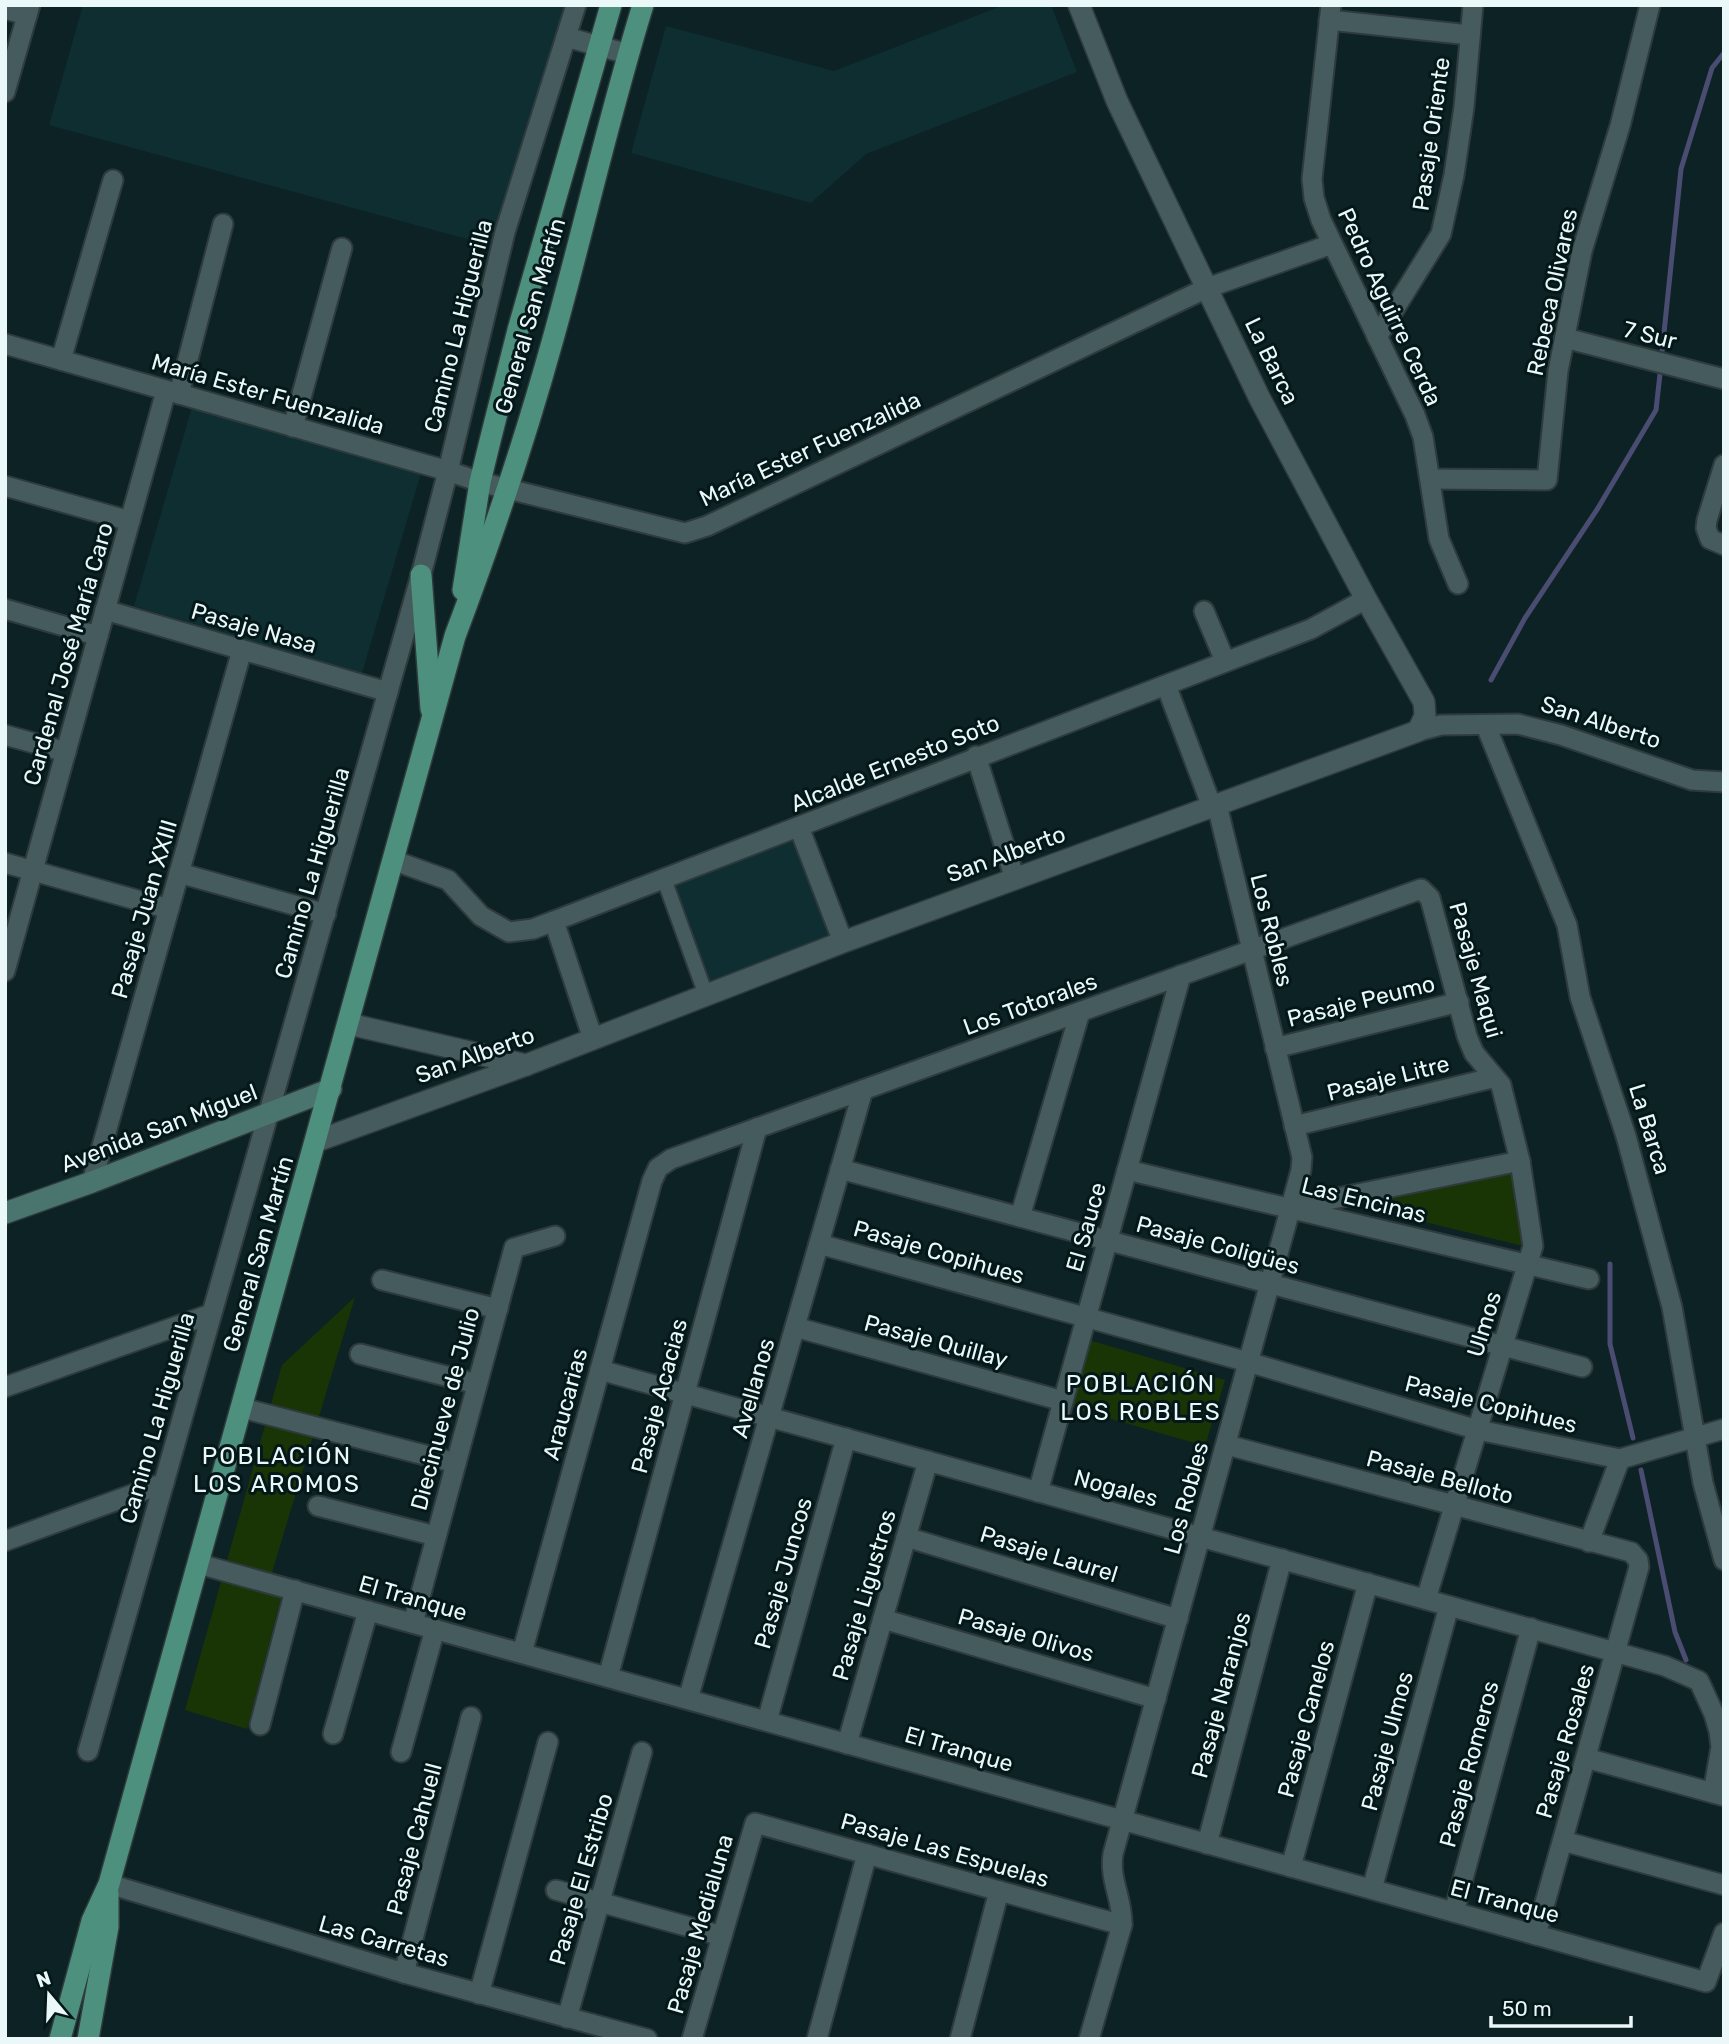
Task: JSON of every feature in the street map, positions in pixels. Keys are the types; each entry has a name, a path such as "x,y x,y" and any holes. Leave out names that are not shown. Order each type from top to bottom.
{"main road":[{"name":"General San Martín","path":"60,2039 92,1922 109,1884 432,725 455,636 480,482 518,330 611,5"},
{"name":"General San Martín","path":"455,636 509,489 553,339 643,5"},
{"path":"421,575 432,725"},
{"name":"Avenida San Miguel","path":"5,1213 331,1089"},
{"name":"General San Martín","path":"88,2039 108,1927 109,1884"}],"street":[{"name":"Camino La Higuerilla","path":"88,1751 421,575 505,232 576,5"},
{"name":"La Barca","path":"1079,5 1122,112 1259,397 1424,702 1425,716 1418,731"},
{"name":"Pasaje Oriente","path":"1377,337 1441,234 1454,176 1473,5"},
{"name":"Rebeca Olivares","path":"1430,479 1546,480 1558,372 1582,251 1620,126 1650,5"},
{"path":"5,9 28,10 5,92"},
{"path":"1330,13 1470,35"},
{"name":"Pedro Aguirre Cerda","path":"1330,13 1312,179 1314,198 1321,220 1423,437 1438,539 1458,584"},
{"path":"566,37 628,54"},
{"path":"61,360 113,180"},
{"name":"Cardenal José María Caro","path":"5,971 130,522 173,392 223,224"},
{"name":"María Ester Fuenzalida","path":"5,344 480,482 685,533 707,526 1207,288 1332,244"},
{"path":"293,427 342,248"},
{"name":"7 Sur","path":"1565,338 1724,379"},
{"path":"1720,544 1710,539 1706,528 1724,464"},
{"path":"5,486 130,522"},
{"name":"Alcalde Ernesto Soto","path":"394,861 448,880 481,916 509,932 533,929 1311,629 1366,599"},
{"path":"5,609 98,636"},
{"name":"Pasaje Nasa","path":"106,610 388,692"},
{"path":"1204,611 1225,662"},
{"name":"Pasaje Juan XXIII","path":"92,1182 242,650"},
{"name":"Los Robles","path":"1089,2039 1122,1925 1111,1867 1301,1170 1294,1126 1215,806 1166,685"},
{"name":"San Alberto","path":"317,1141 526,1065 1015,878 1418,731 1441,725 1518,724 1561,735 1692,780 1724,782"},
{"name":"La Barca","path":"1486,726 1567,925 1580,997 1626,1136 1672,1307 1703,1483 1724,1560"},
{"path":"5,735 66,752"},
{"path":"976,757 1015,878"},
{"path":"799,827 843,942"},
{"path":"5,863 169,909"},
{"path":"179,873 326,914"},
{"path":"664,879 706,995"},
{"name":"Los Totorales","path":"658,1168 671,1159 1421,889"},
{"name":"Pasaje Maqui","path":"1421,889 1430,898 1467,1036 1474,1053 1501,1085 1520,1161 1533,1246 1528,1265"},
{"path":"554,921 593,1039"},
{"name":"El Sauce","path":"1038,1492 1181,975"},
{"name":"Pasaje Peumo","path":"1275,1048 1459,1002"},
{"path":"1020,1217 1080,1012"},
{"path":"349,1024 526,1065"},
{"name":"Pasaje Litre","path":"1294,1126 1493,1078"},
{"name":"Avellanos","path":"688,1699 863,1090"},
{"name":"Pasaje Acacias","path":"608,1677 757,1128"},
{"path":"1290,1207 1520,1161"},
{"name":"Araucarias","path":"522,1653 652,1181 658,1168"},
{"name":"Pasaje Coligües","path":"841,1169 1583,1367"},
{"name":"Las Encinas","path":"1127,1170 1589,1279"},
{"name":"Diecinueve de Julio","path":"413,1623 514,1248 555,1236"},
{"name":"Pasaje Copihues","path":"819,1244 1248,1362 1478,1430 1620,1459 1724,1429"},
{"name":"Ulmos","path":"1426,1599 1528,1265"},
{"path":"382,1280 498,1309"},
{"path":"5,1387 211,1314"},
{"name":"Pasaje Quillay","path":"795,1327 1063,1401"},
{"path":"360,1354 477,1384"},
{"name":"Nogales","path":"600,1370 1616,1651 1665,1666 1699,1681 1717,1704"},
{"path":"243,1408 456,1463"},
{"name":"Pasaje Juncos","path":"767,1721 846,1438"},
{"name":"Pasaje Belloto","path":"1227,1445 1631,1552 1638,1560"},
{"path":"1589,1542 1620,1459"},
{"name":"Pasaje Ligustros","path":"847,1744 928,1461"},
{"path":"5,1541 164,1483"},
{"path":"318,1506 436,1536"},
{"name":"Pasaje Laurel","path":"906,1537 1178,1619"},
{"name":"Pasaje Naranjos","path":"1207,1844 1282,1559"},
{"name":"Pasaje Rosales","path":"1536,1935 1639,1567 1638,1560"},
{"name":"El Tranque","path":"199,1564 1706,1982 1724,1933"},
{"name":"Pasaje Canelos","path":"1291,1867 1368,1583"},
{"path":"260,1725 295,1590"},
{"name":"Pasaje Ulmos","path":"1372,1889 1450,1606"},
{"path":"333,1734 368,1611"},
{"name":"Pasaje Olivos","path":"883,1619 1156,1699"},
{"name":"Pasaje Romeros","path":"1454,1912 1531,1628"},
{"path":"401,1752 435,1629"},
{"path":"1586,1758 1718,1795 1721,1747 1717,1704"},
{"name":"Pasaje Cahuell","path":"404,1973 471,1717"},
{"path":"479,1994 548,1742"},
{"name":"Pasaje El Estribo","path":"567,2018 642,1752"},
{"name":"Pasaje Las Espuelas","path":"755,1823 1122,1925"},
{"name":"Pasaje Medialuna","path":"692,2039 755,1823"},
{"path":"1563,1841 1723,1883"},
{"path":"817,2039 867,1854"},
{"name":"Las Carretas","path":"109,1884 404,1973 647,2039"},
{"path":"556,1890 722,1937"},
{"path":"960,2039 999,1891"}],"shaded area":[{"path":"83,5 568,5 500,248 49,125"},
{"path":"1004,5 1051,5 1077,72 866,154 811,203 631,153 666,26 834,71"},
{"path":"192,407 421,473 362,673 134,606"},
{"path":"795,836 833,938 710,984 672,882"}],"green space":[{"path":"1512,1172 1527,1247 1360,1206"},
{"path":"355,1297 267,1589 281,1597 247,1729 185,1710 282,1365"},
{"path":"1089,1340 1225,1380 1205,1446 1070,1407"}],"waterway":[{"path":"1662,352 1681,169 1712,68 1724,53"},
{"path":"1491,680 1525,618 1598,508 1656,410 1660,374"},
{"path":"1610,1264 1610,1344 1633,1438"},
{"path":"1641,1470 1675,1632 1686,1660"}],"district":[{"name":"POBLACIÓN LOS ROBLES","path":"1141,1398"},
{"name":"POBLACIÓN LOS AROMOS","path":"277,1470"}]}
